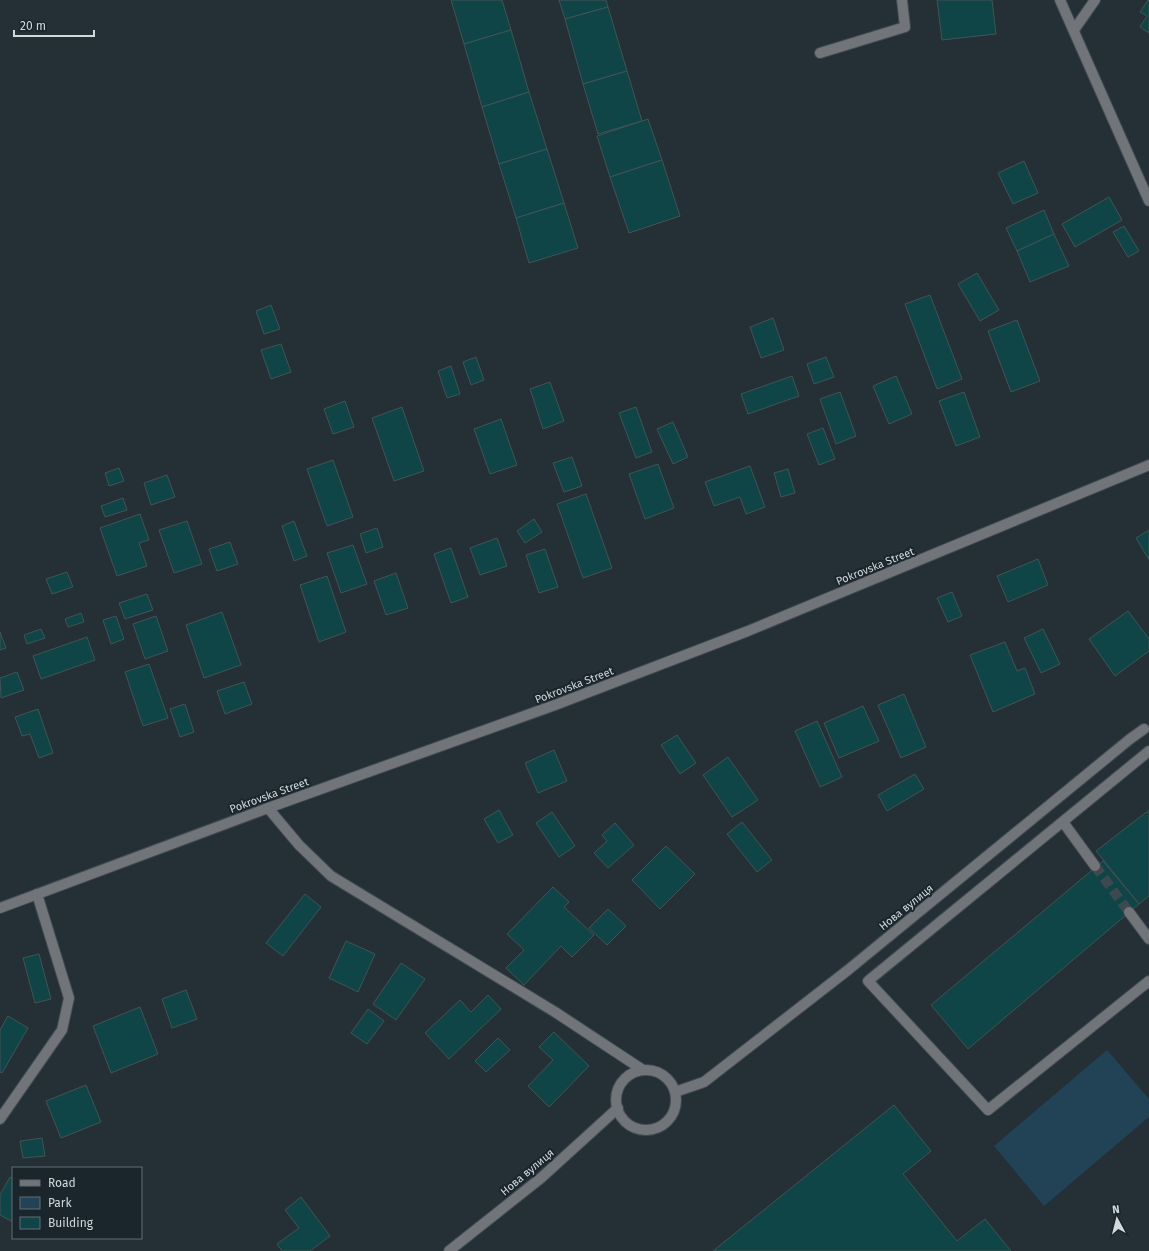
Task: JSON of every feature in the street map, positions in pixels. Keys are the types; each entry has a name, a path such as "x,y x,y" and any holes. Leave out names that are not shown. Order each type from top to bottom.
{"street":[{"path":"820,53 906,27 902,0"},
{"path":"1060,0 1149,201"},
{"path":"1074,30 1095,0"},
{"name":"Pokrovska Street","path":"0,908 268,808 555,705 748,631 1149,465"},
{"name":"Нова вулиця","path":"675,1092 704,1082 729,1063 848,970 1124,744 1147,730"},
{"path":"1149,751 868,981 988,1110 1149,981"},
{"path":"268,808 299,845 331,876 555,1012 643,1070"},
{"path":"1063,822 1095,866"},
{"path":"0,1119 62,1030 69,998 37,894"},
{"path":"1129,912 1149,939"},
{"path":"643,1070 654,1070 663,1075 671,1082 675,1092 675,1107 668,1121 660,1127 650,1130 639,1129 630,1125 622,1117 618,1108 618,1093 625,1079 633,1073 643,1070"},
{"name":"Нова вулиця","path":"449,1251 541,1178 618,1108"}],"green space":[{"path":"1107,1050 1149,1099 1149,1117 1044,1206 994,1146"}],"building":[{"path":"451,0 502,0 511,30 464,44"},
{"path":"559,0 606,0 608,7 565,19"},
{"path":"937,0 992,0 996,34 942,40"},
{"path":"1148,0 1149,33 1140,27 1147,16 1140,12"},
{"path":"608,7 627,71 583,84 565,19"},
{"path":"511,30 529,92 482,107 464,44"},
{"path":"627,71 642,121 598,134 583,84"},
{"path":"529,92 547,149 499,164 482,107"},
{"path":"648,119 662,160 610,177 597,136"},
{"path":"547,149 564,203 516,218 499,164"},
{"path":"662,160 680,216 629,233 610,177"},
{"path":"1024,161 1038,193 1013,204 998,173"},
{"path":"1109,197 1122,220 1075,247 1062,224"},
{"path":"564,203 578,248 529,263 516,218"},
{"path":"1044,210 1054,234 1017,251 1006,228"},
{"path":"1124,226 1139,251 1128,257 1113,232"},
{"path":"1054,234 1069,266 1030,282 1017,251"},
{"path":"977,273 999,310 980,321 958,284"},
{"path":"930,295 962,379 937,389 905,304"},
{"path":"271,305 280,329 264,334 256,311"},
{"path":"773,318 784,350 761,358 750,327"},
{"path":"1017,320 1040,381 1011,392 988,331"},
{"path":"281,344 291,372 271,379 261,350"},
{"path":"476,357 484,380 471,385 463,362"},
{"path":"826,357 834,377 814,384 807,364"},
{"path":"451,366 460,394 447,398 438,371"},
{"path":"792,376 799,396 748,414 741,394"},
{"path":"896,376 912,414 889,424 873,386"},
{"path":"550,382 564,421 543,429 530,389"},
{"path":"840,392 856,436 836,444 820,399"},
{"path":"964,392 980,437 956,446 939,401"},
{"path":"345,401 354,427 333,434 324,409"},
{"path":"402,407 424,471 394,481 372,418"},
{"path":"636,407 652,452 636,458 619,413"},
{"path":"501,419 517,465 490,474 474,429"},
{"path":"673,422 688,457 673,464 657,429"},
{"path":"823,428 835,459 819,465 807,434"},
{"path":"572,457 582,486 564,492 553,463"},
{"path":"333,460 353,517 327,526 307,469"},
{"path":"658,464 674,508 645,519 629,474"},
{"path":"750,466 765,507 746,514 740,497 714,506 705,482"},
{"path":"119,468 124,481 109,486 105,473"},
{"path":"788,469 795,493 781,497 774,473"},
{"path":"167,475 175,497 151,505 144,483"},
{"path":"586,494 612,568 583,578 557,504"},
{"path":"123,498 127,510 105,517 101,506"},
{"path":"140,514 149,540 139,543 147,566 117,576 100,528"},
{"path":"534,519 542,532 525,543 517,531"},
{"path":"187,521 202,564 174,573 159,530"},
{"path":"294,521 307,556 294,561 282,526"},
{"path":"377,528 383,547 366,553 360,534"},
{"path":"1149,530 1149,560 1136,538"},
{"path":"497,538 507,566 480,575 470,548"},
{"path":"230,542 238,564 217,571 209,549"},
{"path":"353,545 367,584 341,593 327,553"},
{"path":"451,548 468,597 451,603 434,554"},
{"path":"545,549 558,587 539,593 526,555"},
{"path":"1038,559 1048,585 1008,602 997,576"},
{"path":"67,572 73,587 52,594 46,579"},
{"path":"396,573 408,608 386,615 374,581"},
{"path":"327,576 346,632 319,642 300,585"},
{"path":"952,592 962,616 948,622 937,598"},
{"path":"147,594 153,610 125,619 119,603"},
{"path":"1128,611 1149,639 1149,651 1115,676 1089,639"},
{"path":"222,612 241,665 204,678 186,625"},
{"path":"81,613 84,622 68,627 65,619"},
{"path":"116,616 124,639 111,644 103,620"},
{"path":"156,616 168,651 145,659 133,624"},
{"path":"41,629 45,638 27,644 24,635"},
{"path":"1043,629 1060,664 1041,673 1024,638"},
{"path":"0,632 6,648 0,650"},
{"path":"87,637 95,660 41,679 33,656"},
{"path":"1005,642 1017,671 1025,668 1035,694 993,712 970,655"},
{"path":"149,664 168,718 143,726 125,672"},
{"path":"17,672 24,690 1,698 0,678"},
{"path":"244,682 252,704 225,714 217,691"},
{"path":"904,694 926,747 901,758 878,705"},
{"path":"185,704 194,732 180,737 170,709"},
{"path":"863,706 879,741 839,758 824,723"},
{"path":"38,709 53,753 39,758 30,734 22,736 15,717"},
{"path":"817,721 842,777 820,787 795,731"},
{"path":"677,735 696,763 680,774 661,745"},
{"path":"554,750 567,781 538,793 525,763"},
{"path":"728,757 758,800 732,817 703,775"},
{"path":"915,774 924,789 887,811 878,795"},
{"path":"499,810 513,835 498,843 484,819"},
{"path":"1149,810 1149,896 1139,904 1096,851"},
{"path":"552,812 575,846 559,857 536,823"},
{"path":"742,822 772,860 757,872 727,834"},
{"path":"615,823 634,845 608,868 594,853 607,841 602,835"},
{"path":"666,846 695,874 660,909 632,880"},
{"path":"1103,861 1139,904 968,1049 931,1005"},
{"path":"553,887 569,902 564,907 594,935 572,957 561,946 524,985 506,968 524,950 507,934"},
{"path":"305,894 321,907 283,956 266,943"},
{"path":"608,909 626,926 607,945 589,928"},
{"path":"346,941 375,954 358,992 329,978"},
{"path":"39,954 51,999 35,1003 23,958"},
{"path":"401,963 425,979 396,1020 373,1004"},
{"path":"186,990 197,1019 172,1028 162,999"},
{"path":"488,995 501,1009 449,1059 425,1033 460,1000 471,1012"},
{"path":"140,1007 158,1054 111,1073 93,1026"},
{"path":"368,1009 384,1021 367,1044 351,1033"},
{"path":"8,1016 28,1028 2,1073 0,1072 0,1030"},
{"path":"554,1032 589,1066 549,1107 528,1086 553,1060 539,1047"},
{"path":"498,1038 510,1050 486,1072 475,1061"},
{"path":"86,1085 101,1122 61,1138 46,1101"},
{"path":"894,1105 931,1151 903,1174 957,1241 985,1219 1011,1251 713,1251"},
{"path":"42,1138 45,1156 23,1158 20,1141"},
{"path":"10,1177 12,1178 12,1221 0,1215 0,1195"},
{"path":"301,1197 330,1236 310,1251 282,1251 277,1244 299,1228 285,1210"}],"tunnel":[{"path":"1095,866 1129,912"}]}
